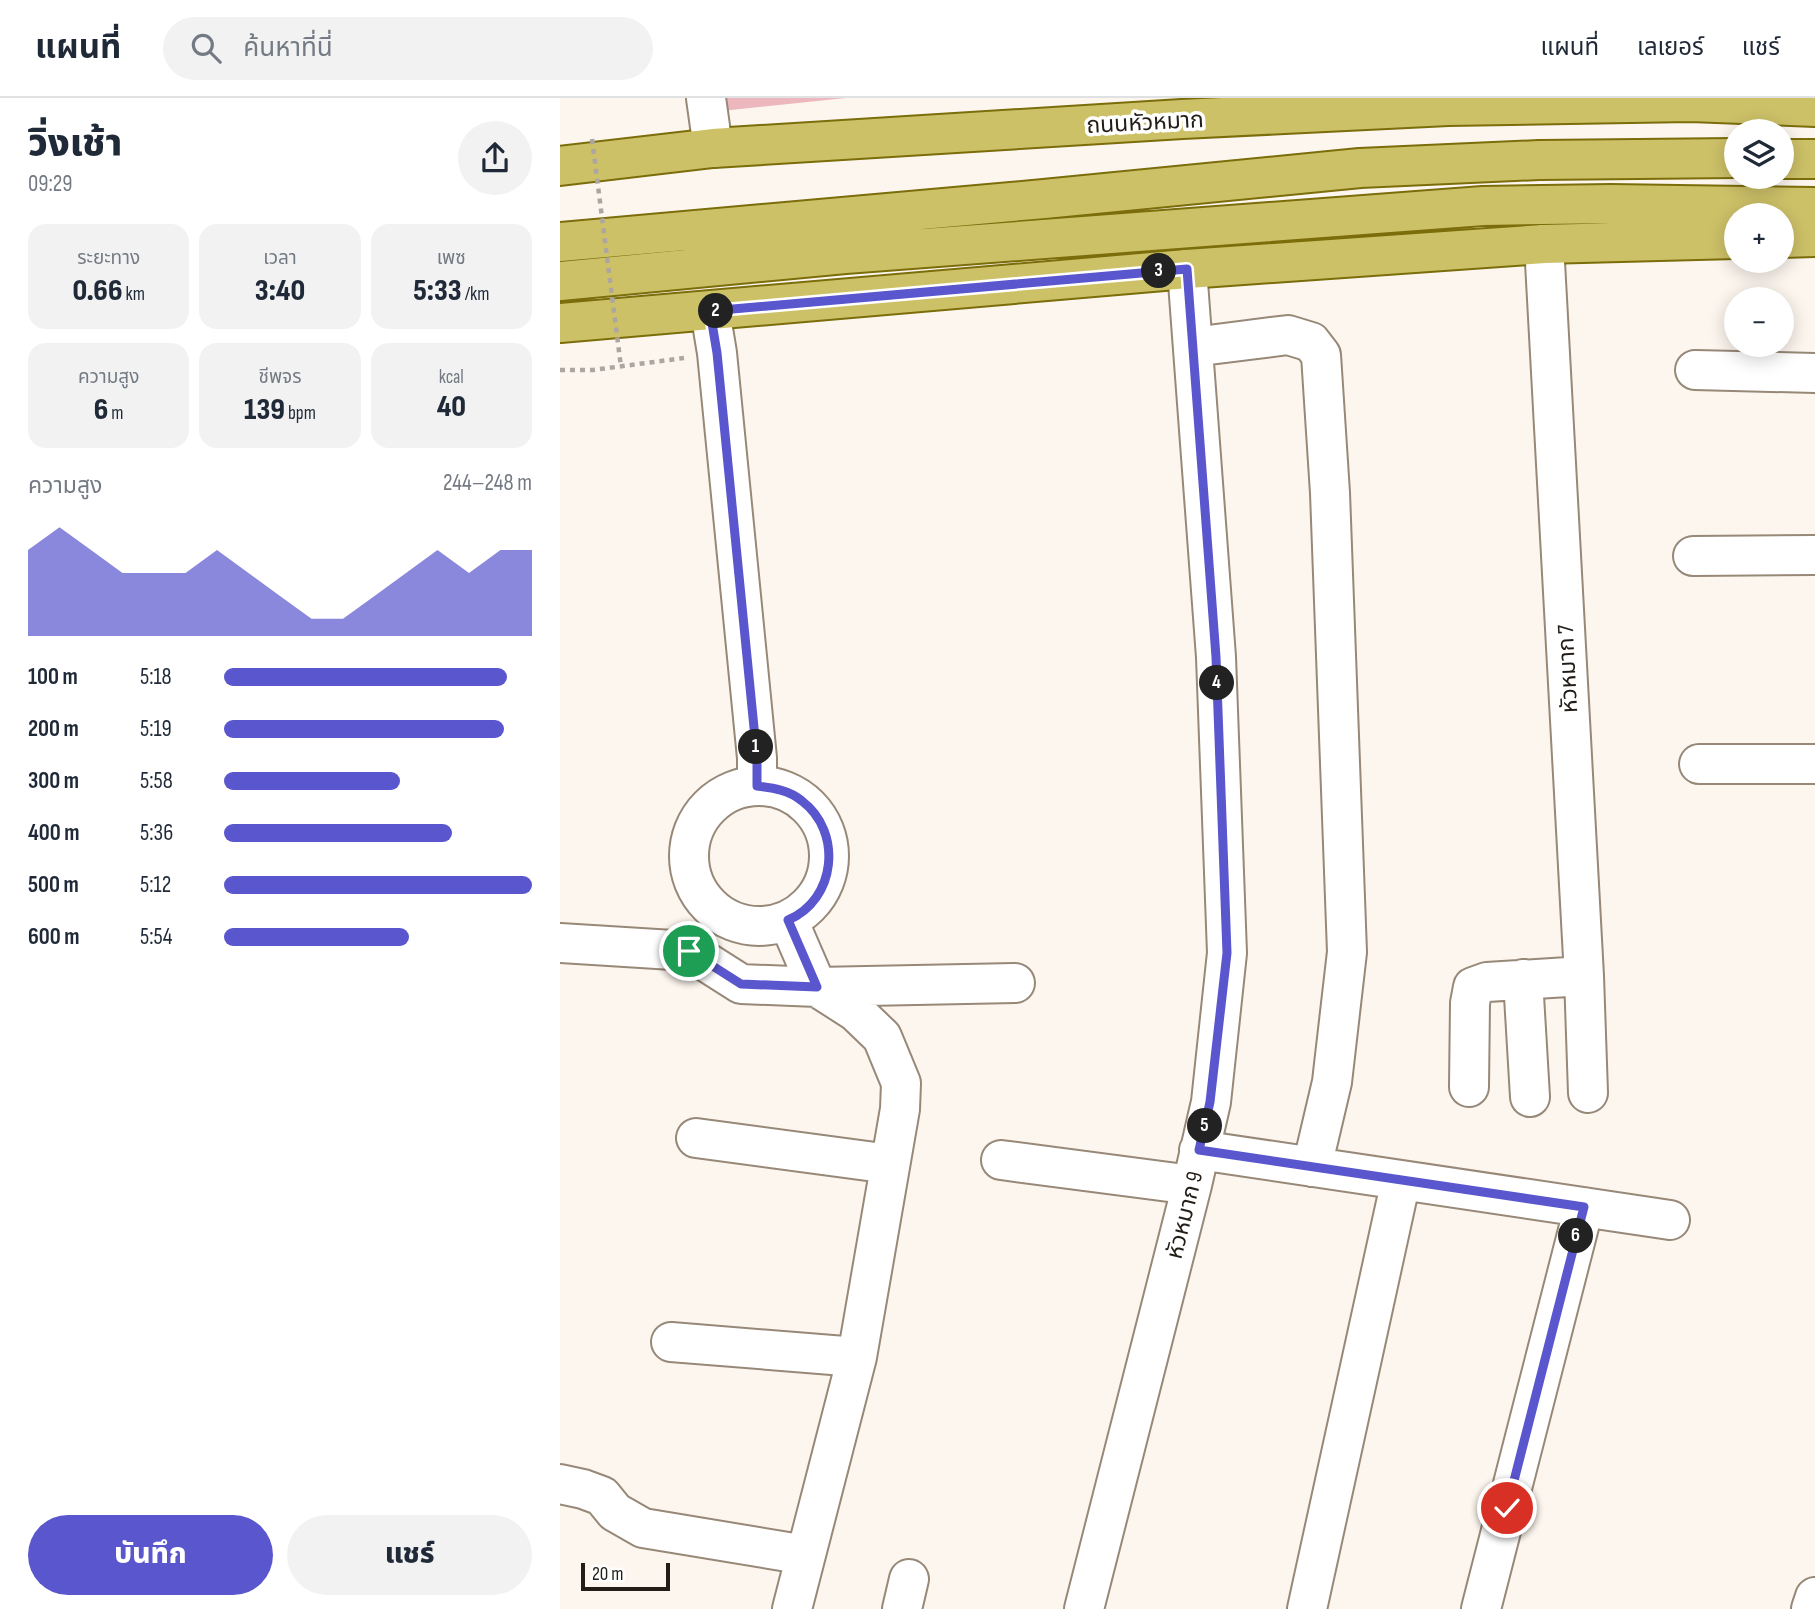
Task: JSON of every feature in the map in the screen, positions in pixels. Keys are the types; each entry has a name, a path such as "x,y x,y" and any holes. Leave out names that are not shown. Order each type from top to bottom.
{"main road":[{"path":"1188,112 1264,98"},
{"name":"ถนนหัวหมาก","path":"560,166 713,148 1188,112 1580,102 1691,102 1814,107"},
{"path":"560,242 1360,168 1539,160 1724,158"},
{"path":"1794,159 1815,159"},
{"path":"560,281 845,254 1483,206 1625,204 1815,207"},
{"path":"1794,238 1815,237"},
{"path":"560,323 1187,269 1544,244 1724,239"}],"street":[{"path":"706,98 713,148"},
{"name":"หัวหมาก 7","path":"1544,244 1588,1093"},
{"name":"หัวหมาก 9","path":"1084,1609 1196,1168 1210,1102 1227,953 1216,657 1187,269"},
{"path":"710,311 717,353 753,718 757,786"},
{"path":"1193,347 1288,335 1311,342 1321,355 1330,493 1347,952 1332,1082 1312,1167"},
{"path":"1695,370 1815,373"},
{"path":"1693,556 1815,555"},
{"path":"1699,764 1815,764"},
{"path":"757,786 780,789 802,800 818,817 828,839 830,862 824,886 810,905 788,920 768,926 744,925 723,917 706,903 694,883 689,861 691,839 700,818 715,801 734,790 757,786"},
{"path":"788,920 817,987 856,1012 882,1037 901,1083 900,1109 857,1357 792,1609"},
{"path":"560,943 689,951 741,984 817,987 1015,983"},
{"path":"1469,1087 1469,1003 1473,987 1487,982 1584,976"},
{"path":"1523,979 1530,1097"},
{"path":"696,1138 890,1164"},
{"path":"1000,1160 1196,1168 1312,1167 1670,1220"},
{"path":"1307,1609 1401,1180"},
{"path":"1481,1609 1584,1207"},
{"path":"671,1342 857,1357"},
{"path":"560,1484 602,1496 615,1512 643,1528 806,1555"},
{"path":"1811,1609 1815,1597"}],"path":[{"path":"592,139 621,367"},
{"path":"560,370 651,364"}],"shaded area":[{"path":"721,98 846,98 722,111"}],"route":[{"path":"689,951 741,984 817,987 788,920 810,905 824,886 830,862 828,839 818,817 802,800 780,789 757,786 757,758 717,353 710,311 1187,269 1216,657 1227,953 1210,1102 1199,1150 1584,1207 1507,1508"}]}
